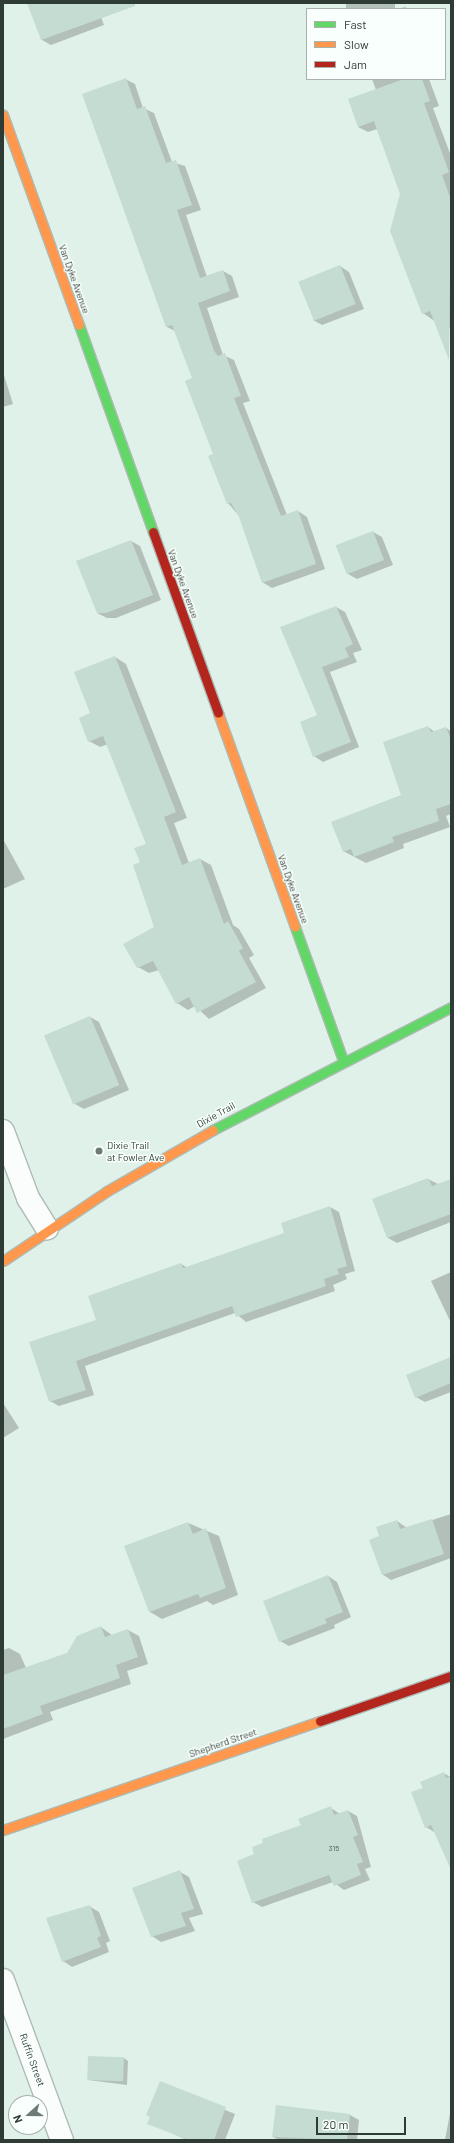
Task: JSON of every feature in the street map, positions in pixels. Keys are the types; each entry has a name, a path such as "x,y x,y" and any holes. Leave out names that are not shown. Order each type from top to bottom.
{"street":[{"name":"Van Dyke Avenue","path":"3,115 343,1060"},
{"name":"Dixie Trail","path":"3,1261 47,1229 217,1127 343,1060 451,1007"},
{"path":"3,1131 28,1198 47,1229"},
{"name":"Shepherd Street","path":"3,1830 451,1676"},
{"name":"Ruffin Street","path":"3,1980 62,2140"}],"building":[{"path":"27,3 135,3 135,6 41,40"},
{"path":"126,78 137,109 145,106 166,163 176,160 192,205 177,210 200,278 223,270 230,291 198,303 214,351 218,356 225,353 241,396 234,398 281,516 298,510 316,564 262,583 239,517 231,503 227,504 208,456 213,454 185,381 192,378 172,325 166,327 82,94"},
{"path":"401,80 422,80 430,101 424,103 449,172 442,175 451,200 449,360 430,311 422,314 390,231 400,194 374,121 358,127 348,99"},
{"path":"340,265 356,304 314,321 298,282"},
{"path":"373,531 384,560 347,574 336,545"},
{"path":"131,540 153,595 106,613 97,613 76,561"},
{"path":"336,606 353,644 345,648 349,657 322,667 351,742 313,757 300,722 317,715 280,627"},
{"path":"115,656 176,812 164,817 182,865 200,858 224,924 228,921 243,948 239,951 256,982 197,1013 189,997 176,1004 153,961 137,968 123,944 154,927 133,865 140,862 134,848 146,844 103,736 88,742 79,718 90,713 74,672"},
{"path":"428,726 431,732 446,727 451,740 451,804 436,809 439,821 392,837 394,842 354,857 351,849 343,852 331,822 401,795 383,742"},
{"path":"90,1016 119,1085 73,1105 44,1036"},
{"path":"428,1178 432,1186 451,1179 451,1214 387,1238 372,1199"},
{"path":"330,1206 347,1266 337,1269 339,1274 324,1279 326,1286 236,1317 232,1306 76,1361 86,1390 49,1402 29,1342 96,1320 88,1296 181,1263 183,1268 284,1233 281,1223"},
{"path":"451,1357 451,1383 415,1398 406,1375"},
{"path":"432,1519 444,1554 382,1575 369,1540 379,1536 376,1527 397,1520 400,1529"},
{"path":"188,1522 193,1534 206,1528 226,1588 200,1598 198,1594 149,1612 124,1546"},
{"path":"328,1575 343,1612 325,1619 327,1623 279,1642 263,1601"},
{"path":"101,1626 105,1637 128,1629 138,1657 116,1665 120,1678 40,1706 43,1714 3,1729 3,1675 67,1653 77,1636"},
{"path":"444,1772 446,1778 451,1776 451,1870 431,1825 425,1828 411,1792 423,1788 420,1782"},
{"path":"331,1806 334,1815 348,1810 358,1835 353,1837 363,1862 357,1864 361,1875 334,1886 329,1875 252,1903 237,1861 254,1854 252,1847 263,1843 262,1839 301,1825 298,1819"},
{"path":"180,1870 194,1909 181,1913 186,1926 151,1937 132,1888"},
{"path":"90,1905 101,1936 97,1938 101,1947 62,1962 46,1918"},
{"path":"88,2056 124,2057 123,2081 87,2080"},
{"path":"160,2081 226,2107 214,2140 189,2140 147,2124 150,2117 146,2115"},
{"path":"276,2105 350,2114 347,2140 272,2137"}],"traffic: fast":[{"path":"79,325 153,532"},
{"path":"295,927 343,1060"},
{"path":"213,1130 451,1007"}],"traffic: slow":[{"path":"3,115 79,325"},
{"path":"218,713 295,927"},
{"path":"3,1261 107,1191 213,1130"},
{"path":"3,1830 320,1721"}],"traffic: jam":[{"path":"153,532 218,713"},
{"path":"320,1721 451,1676"}],"place":[{"name":"Dixie Trail at Fowler Ave","path":"99,1151"}]}
